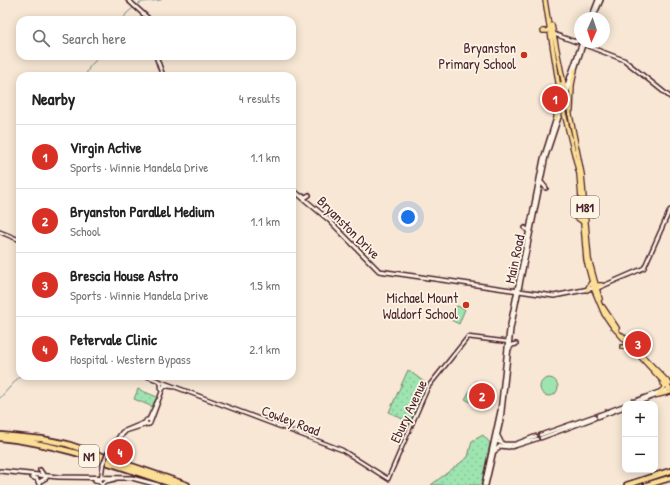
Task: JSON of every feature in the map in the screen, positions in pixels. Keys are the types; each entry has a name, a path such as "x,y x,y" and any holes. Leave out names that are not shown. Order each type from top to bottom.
{"highway":[{"name":"N1","path":"0,438 50,445 75,451 174,485"},
{"name":"N1","path":"0,438 42,439 67,444 187,485"},
{"path":"627,485 670,471"},
{"path":"635,485 670,475"},
{"path":"647,485 670,478"},
{"path":"654,485 670,481"}],"main road":[{"path":"128,0 146,16"},
{"name":"M81","path":"546,0 558,85 564,98 572,126 582,174 588,254 592,280"},
{"name":"M81","path":"546,0 579,174 584,210 583,223 585,255 592,280 606,312 623,338 661,375 670,387"},
{"path":"595,12 600,0"},
{"path":"544,31 547,31 550,28"},
{"name":"Main Road","path":"497,434 507,343 529,227 542,180 548,149 580,48"},
{"name":"Main Road","path":"485,485 497,434 509,350 507,343 510,337 529,227 543,159 556,119 575,70 581,48"},
{"path":"557,56 570,132"},
{"path":"158,60 162,72"},
{"path":"572,126 571,94 575,70"},
{"path":"556,119 558,85"},
{"path":"577,154 579,174"},
{"path":"539,192 545,188 542,180"},
{"name":"Bryanston Drive","path":"296,192 329,220 376,269 394,274 558,297 587,292 595,289"},
{"path":"300,195 306,197 309,195"},
{"path":"306,201 306,207"},
{"path":"583,223 576,217 584,210 592,214"},
{"path":"596,298 593,293 587,292 592,280 596,284 602,285"},
{"name":"M81","path":"595,289 596,298 608,320 630,347 670,387"},
{"path":"509,350 511,346 515,344 511,341 510,337"},
{"path":"630,347 622,346 623,338 631,337"},
{"path":"659,394 664,386 662,380"},
{"path":"659,394 670,387"},
{"path":"491,435 497,434 501,442"},
{"name":"Main Road","path":"485,485 494,452 495,439"},
{"path":"494,452 500,446 509,447"},
{"path":"0,471 47,478 95,480 102,478 134,480 153,485"},
{"path":"32,476 37,475 40,471 42,475 47,478 136,478 158,485"},
{"path":"32,476 37,479 39,483 47,478"},
{"path":"95,480 99,481 103,485 106,481 115,479"}],"street":[{"path":"552,34 574,41"},
{"path":"552,34 574,41"},
{"path":"594,48 620,58 670,97"},
{"path":"620,58 621,64"},
{"name":"Bryanston Drive","path":"595,289 635,272 645,265 670,210"},
{"path":"0,232 16,238"},
{"name":"Bryanston Drive","path":"595,289 635,272"},
{"name":"Ebury Avenue","path":"388,479 427,388 468,337 507,343"},
{"name":"Cowley Road","path":"157,380 342,450 388,479"},
{"path":"158,381 161,384 162,389"},
{"name":"Cowley Road","path":"158,381 174,388 182,389"},
{"path":"102,478 103,464 107,454 122,432 147,423 147,419 150,420 165,383"},
{"path":"162,389 166,386 174,388"},
{"path":"640,401 659,394"},
{"path":"547,434 554,430 622,406"},
{"path":"495,439 509,447 563,430 596,416"},
{"path":"554,430 563,430"},
{"path":"495,439 501,442 515,444 537,438"}],"green space":[{"path":"457,306 465,309 459,324 451,320 453,309"},
{"path":"408,370 427,384 410,423 389,412"},
{"path":"545,378 553,378 558,383 556,394 553,396 545,396 540,391 540,383"},
{"path":"476,381 487,387 476,405 465,399"},
{"path":"138,389 157,397 153,407 134,399"},
{"path":"483,435 490,443 481,485 431,485 468,457 472,441"}],"waterway":[{"path":"137,5 142,2 161,0"},
{"path":"125,16 134,7"},
{"path":"87,72 96,60"},
{"path":"0,398 16,380"}],"place":[{"name":"Bryanston Primary School","path":"524,55"},
{"name":"Virgin Active","path":"555,99"},
{"name":"Michael Mount Waldorf School","path":"466,305"},
{"name":"Brescia House Astro","path":"638,344"},
{"name":"Bryanston Parallel Medium","path":"482,396"},
{"name":"Petervale Clinic","path":"120,452"}]}
